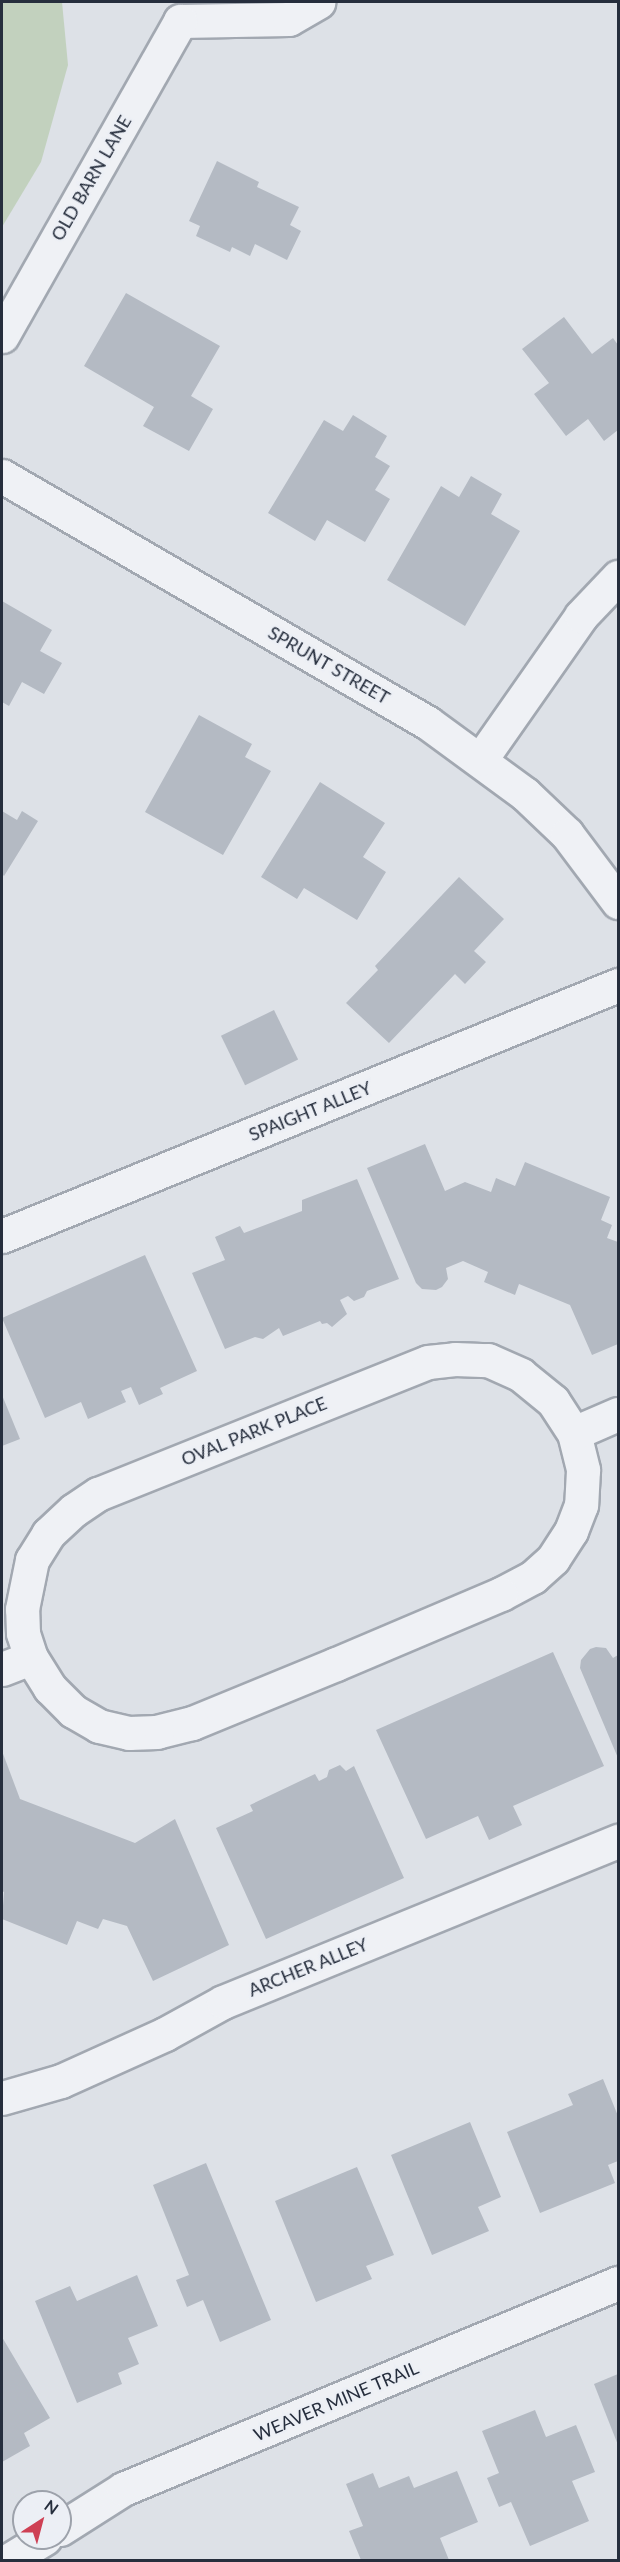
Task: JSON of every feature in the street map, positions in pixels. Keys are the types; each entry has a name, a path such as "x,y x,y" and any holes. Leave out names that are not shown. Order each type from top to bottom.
{"street":[{"name":"OLD BARN LANE","path":"2,336 174,11 289,19 318,2"},
{"name":"SPRUNT STREET","path":"2,476 313,654 428,723 481,759 525,794 567,834 618,902"},
{"path":"481,759 581,616 618,577"},
{"name":"SPAIGHT ALLEY","path":"2,1236 618,986"},
{"name":"OVAL PARK PLACE","path":"455,1359 488,1360 521,1375 553,1401 574,1433 583,1470 581,1505 571,1532 553,1559 533,1577 501,1594 336,1664 192,1723 157,1732 129,1733 99,1726 73,1711 50,1688 16,1663 23,1633 22,1609 32,1560 48,1534 74,1510 98,1494 428,1362 455,1359"},
{"path":"574,1433 618,1414"},
{"name":"ARCHER ALLEY","path":"2,2098 61,2081 165,2034 223,2002 618,1841"},
{"name":"WEAVER MINE TRAIL","path":"72,2521 123,2489 618,2283"},
{"path":"9,2560 25,2550"}],"green space":[{"path":"2,2 62,2 68,65 41,162 2,227"}],"building":[{"path":"217,161 259,182 257,187 299,207 290,225 301,231 287,260 255,244 250,256 232,247 230,252 196,236 200,226 189,221"},
{"path":"126,293 220,346 191,396 213,409 189,451 143,426 154,407 84,366"},
{"path":"564,317 592,354 613,338 618,345 618,430 604,441 588,419 566,436 534,394 549,383 522,349"},
{"path":"353,415 387,436 375,457 390,466 375,490 390,499 365,542 327,520 315,541 268,513 324,420 343,431"},
{"path":"471,476 502,494 491,514 520,531 465,626 387,580 441,486 459,497"},
{"path":"2,601 52,630 40,651 62,663 44,694 22,682 9,706 2,702"},
{"path":"199,715 252,744 245,757 271,771 223,855 145,812"},
{"path":"320,782 385,823 363,857 386,872 357,920 304,888 297,899 261,877"},
{"path":"2,811 17,820 22,811 38,821 4,876 2,874"},
{"path":"459,877 504,919 474,951 486,962 465,984 455,974 389,1043 346,1003 378,970 375,966"},
{"path":"274,1010 298,1059 245,1085 221,1036"},
{"path":"425,1144 445,1191 465,1182 491,1192 496,1178 515,1186 525,1162 610,1197 601,1220 612,1225 607,1238 618,1242 618,1344 592,1355 570,1305 519,1284 515,1295 484,1282 488,1272 463,1261 446,1268 448,1279 442,1287 436,1290 422,1289 416,1283 367,1168"},
{"path":"357,1179 399,1279 367,1291 364,1297 354,1301 348,1296 340,1300 347,1314 332,1327 320,1321 283,1336 279,1328 263,1339 255,1337 225,1349 192,1273 225,1260 215,1237 240,1226 244,1233 302,1211 302,1200"},
{"path":"145,1255 197,1371 160,1388 163,1394 139,1405 131,1387 121,1391 126,1402 88,1419 81,1402 45,1418 2,1318"},
{"path":"2,1395 20,1439 2,1446"},
{"path":"606,1648 613,1658 618,1655 618,1758 580,1668 581,1660 590,1649"},
{"path":"553,1652 604,1766 513,1806 522,1825 489,1840 478,1816 426,1839 376,1730"},
{"path":"2,1751 20,1799 135,1843 175,1819 229,1945 153,1981 127,1926 103,1919 98,1929 77,1921 67,1945 2,1919 4,1892 2,1891"},
{"path":"340,1765 346,1771 354,1766 404,1878 266,1939 216,1828 253,1811 250,1805 315,1774 319,1781 327,1777 329,1770"},
{"path":"603,2079 618,2116 618,2161 608,2165 615,2183 540,2213 507,2132 573,2105 568,2094"},
{"path":"470,2122 501,2197 478,2207 489,2231 432,2255 391,2155"},
{"path":"206,2163 271,2320 220,2342 203,2300 187,2307 176,2280 189,2275 153,2185"},
{"path":"357,2167 394,2255 366,2266 372,2279 316,2302 275,2201"},
{"path":"137,2275 158,2326 128,2338 139,2364 118,2373 122,2384 77,2403 35,2301 70,2286 77,2301"},
{"path":"2,2337 50,2418 24,2433 30,2446 2,2462"},
{"path":"618,2374 618,2445 594,2384"},
{"path":"535,2410 546,2437 576,2425 595,2472 572,2481 589,2521 530,2546 511,2502 499,2507 487,2478 499,2473 482,2431"},
{"path":"457,2471 478,2522 440,2538 449,2560 361,2560 349,2531 363,2526 346,2484 373,2473 379,2488 409,2476 414,2488"}]}
